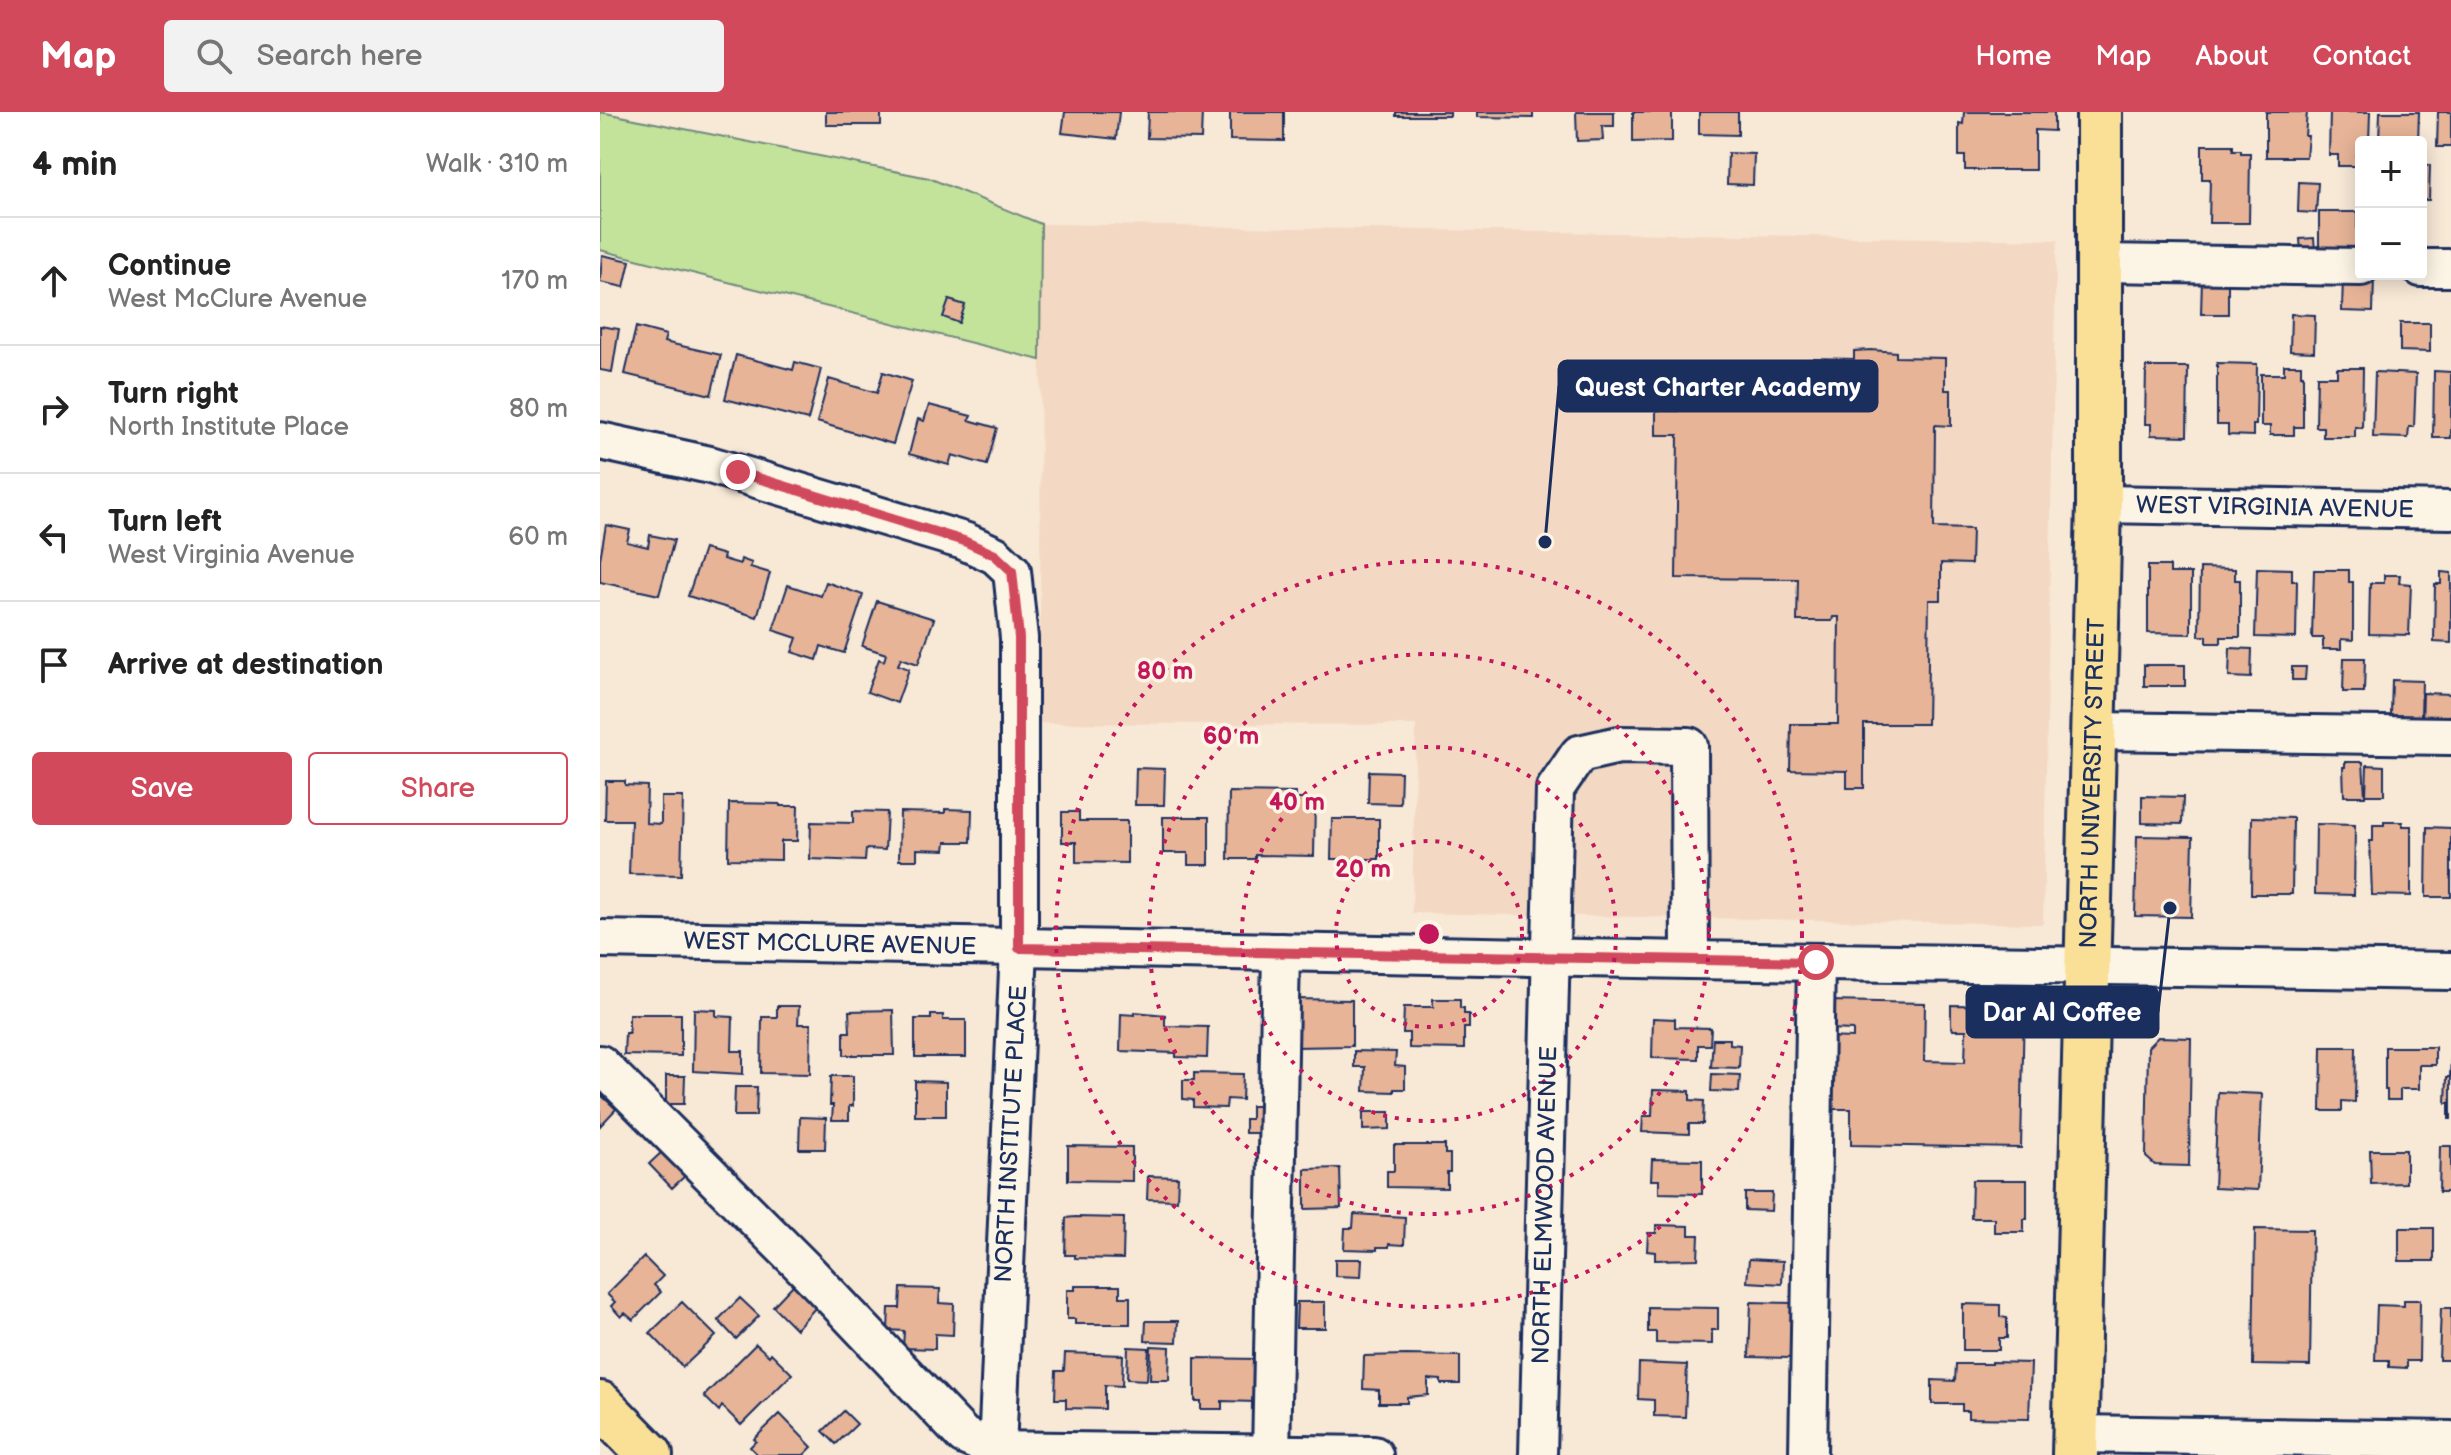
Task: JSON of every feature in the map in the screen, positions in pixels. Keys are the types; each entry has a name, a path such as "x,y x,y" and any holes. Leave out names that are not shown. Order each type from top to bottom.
{"main road":[{"name":"NORTH UNIVERSITY STREET","path":"2076,1444 2099,504 2099,112"},
{"path":"600,1404 650,1455"}],"street":[{"path":"2101,263 2355,267"},
{"path":"2427,268 2451,268"},
{"name":"NORTH INSTITUTE PLACE","path":"600,441 710,465 964,541 995,555 1012,571 1019,638 1019,948 997,1453"},
{"name":"WEST VIRGINIA AVENUE","path":"2099,504 2451,510"},
{"path":"2094,731 2451,736"},
{"name":"NORTH ELMWOOD AVENUE","path":"1538,1455 1555,789 1579,754 1619,745 1689,746 1690,960"},
{"name":"WEST MCCLURE AVENUE","path":"600,939 2451,971"},
{"path":"1271,1454 1281,952"},
{"path":"1808,1455 1816,962"},
{"path":"600,1064 808,1272 964,1436 997,1453 1374,1455"},
{"path":"2076,1444 2451,1440"}],"shaded area":[{"path":"1041,224 2058,240 2043,924 1412,913 1416,725 1040,723"}],"green space":[{"path":"600,112 929,178 1041,224 1040,360 600,250"}],"building":[{"path":"826,112 881,112 881,125 826,125"},
{"path":"1065,112 1119,112 1116,139 1062,133"},
{"path":"1148,112 1202,112 1201,139 1147,138"},
{"path":"1230,112 1284,112 1284,141 1230,140"},
{"path":"1396,112 1450,112 1450,116 1396,116"},
{"path":"1477,112 1533,112 1533,118 1477,117"},
{"path":"1576,112 1614,112 1614,126 1602,126 1603,140 1577,141"},
{"path":"1633,112 1672,112 1672,141 1633,142"},
{"path":"1699,112 1738,112 1738,135 1699,134"},
{"path":"1964,112 2054,112 2054,131 2035,130 2035,170 1965,170 1965,156 1959,156 1959,123 1963,124"},
{"path":"2266,112 2307,112 2306,157 2266,157"},
{"path":"2330,112 2370,112 2369,136 2355,136 2355,166 2338,166 2338,155 2329,155"},
{"path":"2380,112 2419,112 2418,136 2379,136"},
{"path":"2438,112 2451,112 2451,147 2437,147"},
{"path":"2202,145 2233,145 2233,150 2250,153 2249,223 2209,223 2210,179 2202,179"},
{"path":"1728,153 1754,154 1753,185 1727,184"},
{"path":"2427,165 2430,165 2427,200"},
{"path":"2299,182 2318,183 2316,213 2298,212"},
{"path":"2319,212 2355,212 2355,249 2319,249"},
{"path":"2314,238 2315,251 2301,252 2300,239"},
{"path":"602,255 630,261 624,287 600,282"},
{"path":"2343,277 2374,280 2373,312 2342,311"},
{"path":"2202,278 2228,279 2228,314 2201,314"},
{"path":"949,300 965,305 959,323 943,317"},
{"path":"2291,314 2315,315 2314,352 2290,351"},
{"path":"2400,323 2430,323 2430,352 2400,351"},
{"path":"600,326 619,329 612,372 600,370"},
{"path":"636,327 666,335 664,342 721,355 711,395 625,374"},
{"path":"1854,351 1896,352 1896,357 1945,358 1945,390 1951,390 1951,426 1935,425 1934,528 1972,529 1971,564 1941,563 1941,600 1929,600 1927,724 1864,724 1864,788 1847,788 1847,771 1790,770 1791,724 1838,724 1839,617 1833,617 1832,621 1797,621 1798,579 1676,578 1678,435 1656,435 1656,410 1677,411 1678,391 1814,393 1814,358 1854,359"},
{"path":"736,355 793,370 795,362 821,369 808,420 725,399"},
{"path":"2217,363 2257,364 2253,436 2228,435 2228,425 2217,425"},
{"path":"2284,365 2301,365 2303,427 2294,427 2294,435 2270,435 2270,426 2261,426 2261,374 2284,374"},
{"path":"2146,367 2188,367 2187,436 2151,435 2151,424 2145,424"},
{"path":"2337,368 2363,368 2362,428 2355,427 2355,437 2323,437 2323,427 2316,427 2317,376 2337,376"},
{"path":"2434,371 2451,372 2451,438 2433,438"},
{"path":"883,372 912,381 893,444 817,422 829,379 877,393"},
{"path":"2375,372 2416,374 2414,427 2409,427 2408,438 2373,437"},
{"path":"929,405 971,416 969,420 997,428 987,465 952,455 949,465 909,454 918,419 924,421"},
{"path":"606,525 630,530 627,542 648,547 650,535 674,540 659,595 600,582 600,559"},
{"path":"704,549 740,564 741,559 752,563 750,567 770,573 757,617 688,596"},
{"path":"2148,566 2170,566 2170,573 2191,573 2191,634 2148,633"},
{"path":"2200,568 2235,569 2235,580 2240,580 2240,637 2221,637 2221,643 2207,643 2207,636 2199,636"},
{"path":"2257,568 2292,569 2292,581 2297,581 2296,638 2255,637"},
{"path":"2314,570 2349,570 2349,582 2353,582 2353,640 2341,639 2341,649 2323,649 2323,638 2312,638"},
{"path":"2441,572 2451,573 2451,643 2434,642 2435,584 2441,584"},
{"path":"2384,575 2400,575 2399,583 2411,584 2409,635 2369,634 2370,583 2384,583"},
{"path":"826,582 863,595 844,653 821,646 817,660 792,652 797,638 773,630 788,585 821,596"},
{"path":"877,601 934,619 918,664 901,658 898,665 909,669 897,703 867,692 879,659 884,661 886,654 862,646"},
{"path":"2230,648 2252,649 2251,678 2229,677"},
{"path":"2344,658 2365,658 2364,692 2343,692"},
{"path":"2144,665 2185,665 2185,686 2144,686"},
{"path":"2292,667 2306,667 2305,680 2292,680"},
{"path":"2392,680 2422,681 2421,716 2391,715"},
{"path":"2423,693 2451,694 2451,727 2422,726"},
{"path":"2345,762 2363,762 2365,796 2344,796"},
{"path":"2367,765 2384,766 2384,795 2366,795"},
{"path":"1136,768 1165,769 1164,805 1135,805"},
{"path":"1369,771 1401,772 1400,804 1368,803"},
{"path":"606,781 647,786 646,823 661,824 661,797 683,797 681,875 629,874 631,820 605,820"},
{"path":"1229,792 1296,793 1296,799 1315,799 1314,856 1255,855 1255,859 1228,859"},
{"path":"2142,796 2183,797 2182,824 2142,823"},
{"path":"729,803 798,806 797,841 781,841 781,860 728,859"},
{"path":"945,809 972,810 971,842 946,842 945,850 917,849 917,860 899,860 900,812 945,813"},
{"path":"853,811 887,812 885,850 866,849 865,861 810,859 811,822 853,823"},
{"path":"1062,812 1079,812 1079,821 1127,821 1127,863 1076,862 1076,842 1062,842"},
{"path":"1163,817 1209,817 1209,865 1188,865 1188,853 1163,853"},
{"path":"2252,817 2293,818 2292,894 2251,894"},
{"path":"1332,819 1379,819 1379,859 1331,859"},
{"path":"2384,822 2402,822 2402,826 2411,826 2411,896 2372,895 2370,841 2373,841 2373,825 2384,825"},
{"path":"2316,824 2355,825 2354,895 2315,894"},
{"path":"2427,827 2451,828 2451,897 2426,897"},
{"path":"2137,836 2193,837 2191,917 2135,916"},
{"path":"1294,999 1352,1000 1352,1046 1294,1047"},
{"path":"1433,999 1460,999 1460,1008 1464,1008 1464,1014 1469,1014 1469,1028 1464,1028 1464,1049 1409,1048 1409,1033 1403,1033 1404,1007 1433,1007"},
{"path":"1829,1001 1925,1003 1924,1061 1965,1062 1966,1030 1953,1030 1951,1005 2024,1006 2021,1148 1851,1145 1851,1109 1822,1109 1824,1037 1853,1038 1853,1030 1828,1029"},
{"path":"777,1006 799,1006 798,1024 811,1024 810,1074 761,1073 762,1017 777,1017"},
{"path":"694,1009 716,1010 716,1016 733,1017 732,1051 743,1051 743,1074 693,1071"},
{"path":"893,1010 894,1055 844,1055 844,1032 850,1032 849,1011"},
{"path":"1135,1012 1165,1015 1165,1026 1208,1027 1207,1058 1176,1057 1176,1053 1120,1051 1121,1014 1135,1015"},
{"path":"629,1014 681,1014 681,1056 624,1055"},
{"path":"931,1015 943,1015 943,1020 966,1020 966,1057 915,1057 915,1019 931,1019"},
{"path":"1653,1018 1675,1019 1675,1027 1711,1028 1710,1045 1698,1045 1698,1059 1652,1058"},
{"path":"2158,1037 2191,1038 2189,1166 2155,1165 2146,1157 2148,1047"},
{"path":"1713,1039 1730,1039 1730,1044 1740,1045 1739,1068 1711,1067"},
{"path":"2322,1047 2356,1047 2355,1102 2342,1101 2342,1111 2321,1111"},
{"path":"2385,1047 2435,1047 2435,1065 2419,1065 2419,1089 2400,1089 2400,1100 2387,1100"},
{"path":"1354,1051 1396,1052 1395,1066 1405,1067 1405,1089 1394,1089 1394,1092 1364,1091 1365,1067 1354,1067"},
{"path":"2451,1057 2449,1119 2449,1103 2446,1103"},
{"path":"1194,1073 1243,1074 1242,1100 1227,1099 1226,1108 1193,1107 1193,1100 1183,1099 1183,1080 1194,1080"},
{"path":"1712,1074 1740,1075 1739,1092 1711,1091"},
{"path":"666,1076 685,1076 684,1104 666,1104"},
{"path":"831,1076 853,1076 853,1106 849,1106 849,1120 832,1120"},
{"path":"915,1081 946,1082 946,1116 915,1116"},
{"path":"735,1087 757,1087 756,1116 734,1116"},
{"path":"1653,1090 1690,1091 1690,1100 1704,1101 1703,1124 1689,1124 1689,1134 1642,1132 1643,1116 1652,1116"},
{"path":"2218,1092 2262,1094 2258,1190 2214,1188"},
{"path":"600,1094 616,1109 600,1126"},
{"path":"1251,1106 1267,1106 1269,1133 1245,1133 1245,1119 1251,1119"},
{"path":"1363,1112 1390,1112 1390,1129 1363,1130"},
{"path":"800,1117 826,1118 825,1149 799,1149"},
{"path":"1394,1145 1445,1145 1445,1154 1450,1154 1447,1188 1387,1187 1387,1171 1394,1171"},
{"path":"1068,1146 1132,1147 1132,1181 1068,1180"},
{"path":"2440,1146 2451,1146 2451,1192 2439,1192"},
{"path":"664,1150 687,1174 672,1188 649,1164"},
{"path":"2370,1150 2406,1150 2406,1183 2371,1184"},
{"path":"1652,1159 1702,1160 1702,1194 1659,1193 1659,1180 1651,1180"},
{"path":"1340,1168 1341,1208 1305,1209 1305,1169"},
{"path":"1148,1176 1178,1177 1177,1200 1147,1199"},
{"path":"1972,1180 2027,1180 2024,1232 1994,1232 1994,1218 1971,1218"},
{"path":"1745,1193 1772,1193 1771,1211 1745,1210"},
{"path":"1354,1214 1405,1217 1404,1245 1389,1244 1389,1247 1377,1247 1377,1250 1344,1249 1345,1228 1353,1228"},
{"path":"1066,1218 1124,1218 1123,1259 1065,1255"},
{"path":"1656,1225 1689,1226 1689,1235 1699,1235 1698,1259 1655,1260 1655,1252 1647,1251 1648,1233 1656,1233"},
{"path":"2399,1228 2434,1228 2434,1261 2399,1261"},
{"path":"2255,1229 2312,1230 2310,1366 2253,1365"},
{"path":"644,1257 663,1276 654,1285 661,1292 633,1320 625,1313 621,1317 611,1306 615,1302 607,1294"},
{"path":"1335,1259 1362,1259 1361,1277 1335,1276"},
{"path":"1749,1259 1783,1261 1782,1284 1747,1282"},
{"path":"794,1284 817,1306 796,1329 773,1306"},
{"path":"1075,1286 1120,1286 1120,1297 1130,1297 1130,1324 1075,1324 1075,1319 1067,1319 1067,1290 1075,1290"},
{"path":"901,1288 940,1289 939,1303 954,1304 953,1335 935,1334 935,1349 903,1348 904,1331 888,1330 889,1308 900,1308"},
{"path":"740,1298 759,1316 736,1339 718,1320"},
{"path":"2404,1300 2420,1300 2419,1361 2407,1361 2407,1368 2389,1367 2389,1360 2375,1360 2377,1305 2404,1306"},
{"path":"682,1302 716,1336 683,1367 650,1333"},
{"path":"1297,1302 1325,1302 1325,1328 1296,1328"},
{"path":"1751,1302 1792,1303 1790,1358 1749,1357"},
{"path":"1963,1304 2000,1305 2000,1317 2007,1318 2007,1338 1999,1338 1999,1350 1963,1350"},
{"path":"1648,1307 1718,1308 1718,1330 1712,1330 1712,1344 1656,1343 1656,1332 1648,1332"},
{"path":"2441,1308 2451,1308 2451,1360 2439,1360"},
{"path":"1146,1321 1178,1321 1177,1342 1145,1341"},
{"path":"756,1344 769,1356 771,1353 792,1374 741,1425 722,1406 719,1411 704,1396"},
{"path":"1151,1346 1170,1347 1169,1380 1150,1380"},
{"path":"1128,1347 1149,1348 1147,1380 1127,1379"},
{"path":"1065,1353 1123,1355 1122,1386 1105,1385 1105,1409 1066,1408 1066,1399 1055,1399 1056,1371 1064,1371"},
{"path":"1364,1356 1460,1356 1460,1384 1441,1384 1441,1380 1428,1379 1428,1395 1407,1397 1407,1403 1379,1403 1379,1390 1363,1389"},
{"path":"1195,1358 1257,1359 1256,1402 1222,1401 1222,1409 1201,1409 1201,1401 1195,1401"},
{"path":"1639,1363 1687,1365 1685,1417 1654,1416 1654,1400 1638,1399"},
{"path":"2031,1363 2029,1419 1968,1418 1968,1411 1962,1411 1962,1404 1932,1404 1932,1380 1955,1381 1956,1364"},
{"path":"844,1411 857,1424 836,1444 823,1431"},
{"path":"780,1414 812,1447 804,1455 758,1455 750,1447 756,1441 754,1439"}],"place":[{"name":"Quest Charter Academy","path":"1545,542"},
{"name":"Dar Al Coffee","path":"2170,908"}],"route":[{"path":"738,472 964,541 995,555 1012,571 1019,638 1019,948 1816,962"}]}
